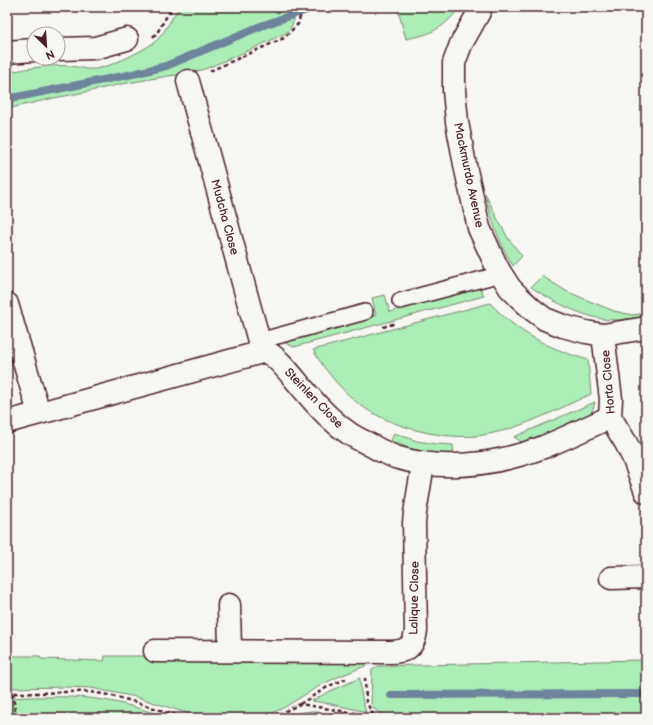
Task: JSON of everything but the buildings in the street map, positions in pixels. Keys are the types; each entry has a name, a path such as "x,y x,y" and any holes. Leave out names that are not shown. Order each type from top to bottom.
{"street":[{"name":"Mackmurdo Avenue","path":"481,7 461,44 454,63 454,90 459,129 469,183 480,228 496,265 510,288 533,310 545,319 563,326 603,335 646,328"},
{"path":"66,49 95,48 127,39"},
{"path":"7,52 26,51"},
{"name":"Mudcha Close","path":"188,81 261,347"},
{"path":"7,304 39,413"},
{"name":"Horta Close","path":"603,335 611,399 610,417 633,457 646,492"},
{"path":"7,422 261,347"},
{"name":"Steinlen Close","path":"261,347 277,360 330,418 349,434 385,452 423,464 478,464 510,457 542,448 610,417"},
{"name":"Lalique Close","path":"155,651 399,652 406,649 412,644 416,631 414,523 423,464"},
{"path":"611,578 646,576"},
{"path":"229,605 230,651"}],"lane":[{"path":"400,301 501,274"},
{"path":"261,347 365,312"}],"path":[{"path":"188,81 284,38 298,24 303,7"},
{"path":"374,717 366,701 365,670 389,652"},
{"path":"265,718 276,715 300,704 329,686 351,677"},
{"path":"7,692 87,692 123,699 185,718"},
{"path":"13,693 16,718"},
{"path":"300,704 383,718"}],"green space":[{"path":"180,7 297,7 294,20 286,33 205,69 188,74 122,84 7,109 7,72 55,66 71,66 86,69 101,68 137,53 153,43 164,32"},
{"path":"397,7 460,7 439,28 425,34 406,39"},
{"path":"485,193 508,238 522,256 513,266 496,231"},
{"path":"542,276 566,291 614,311 632,315 646,313 646,316 607,320 574,310 556,302 531,287"},
{"path":"480,287 484,296 294,347 283,342 376,315 372,298 385,295 390,312"},
{"path":"490,303 512,323 535,339 588,360 591,394 541,417 502,431 473,436 436,434 400,425 367,410 348,395 337,383 313,350"},
{"path":"595,402 591,413 582,420 526,445 514,437"},
{"path":"394,433 417,441 453,445 454,456 433,454 411,449 391,441"},
{"path":"7,656 40,656 41,659 104,661 105,656 154,656 372,661 365,666 321,685 272,713 244,718 206,718 136,697 91,688 7,688"},
{"path":"643,660 644,718 590,718 548,714 414,717 384,715 374,709 371,703 372,670 378,666"},
{"path":"360,678 360,687 366,712 312,701 330,691"},
{"path":"72,697 106,700 169,718 7,718 7,698"},
{"path":"312,711 353,718 284,718 298,713"}],"waterway":[{"path":"7,99 166,66 261,26 315,7"},
{"path":"391,695 646,694"}]}
